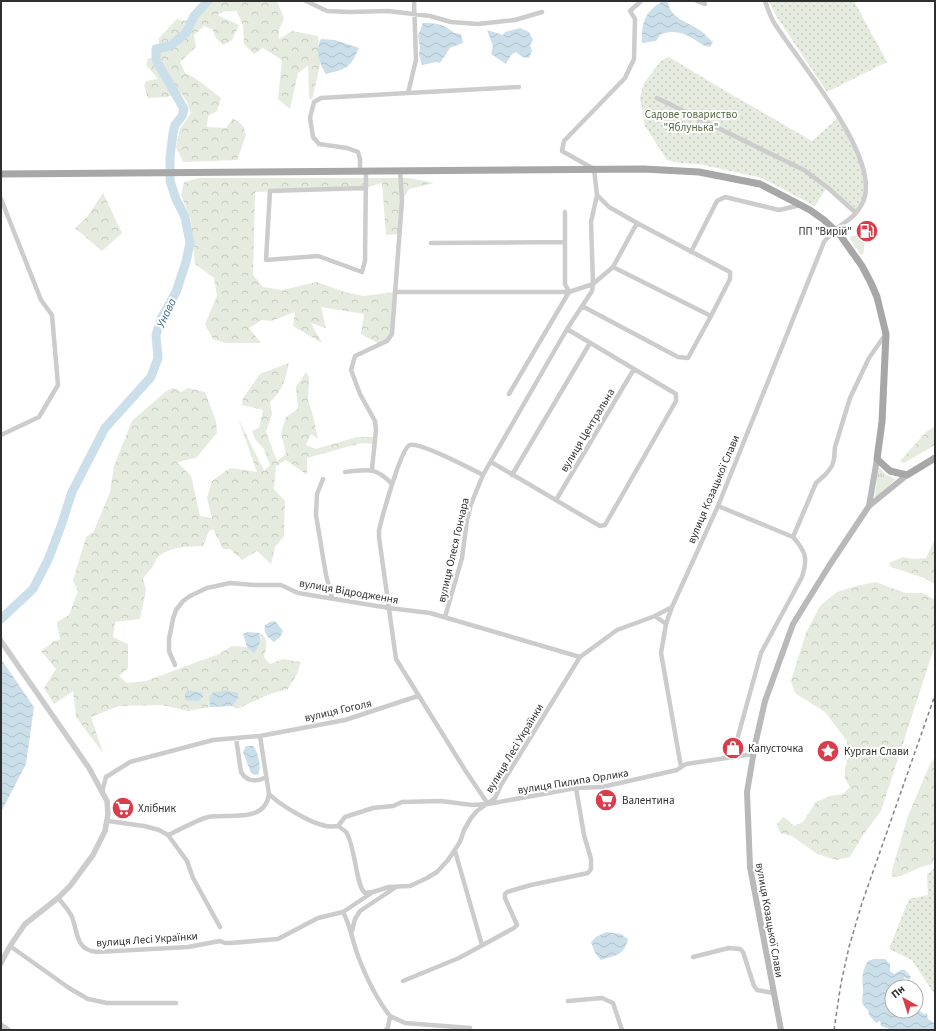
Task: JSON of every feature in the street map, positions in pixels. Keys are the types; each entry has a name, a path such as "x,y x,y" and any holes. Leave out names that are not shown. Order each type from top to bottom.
{"main road":[{"path":"1,174 644,168 699,172 760,184 810,210 835,230 855,256 871,283 877,297 886,334 882,422 869,506"},
{"path":"869,506 907,475 935,458"},
{"path":"877,459 890,471 907,475"},
{"name":"вулиця Козацької Слави","path":"781,1030 750,867 747,792 753,754 765,701 794,624 829,566 869,506"}],"street":[{"path":"306,1 327,11 350,12 388,10 430,16 451,22 478,24 515,20 542,12"},
{"path":"408,93 416,60 416,14 414,1"},
{"path":"593,284 591,222 597,195 594,169 562,151 564,141 624,78 634,59 635,20 630,11 641,1"},
{"path":"697,1 705,4"},
{"path":"657,98 804,170 827,187 856,213 863,202 867,182 855,147 839,117 773,20 765,1"},
{"path":"365,188 270,191 266,260 318,256 362,272 365,261 365,188 360,159 358,152 348,148 319,144 313,137 310,118 314,102 321,98 520,87"},
{"path":"372,469 376,430 375,421 360,394 351,370 355,356 387,341 392,334 402,200 400,170"},
{"path":"582,306 678,357 688,358 730,279 730,272 609,207 597,195"},
{"path":"691,252 717,201 725,197 779,210 801,205"},
{"path":"1,199 41,300 52,315 58,385 39,417 1,435"},
{"path":"565,212 564,284 569,292"},
{"name":"вулиця Козацької Слави","path":"681,767 661,653 666,624 672,606 718,506 824,242 835,230 847,222 856,213"},
{"path":"395,292 569,292 593,284 613,267 637,223"},
{"path":"431,243 565,242"},
{"path":"613,267 711,316"},
{"name":"вулиця Олеся Гончара","path":"446,617 462,558 471,504 483,475 567,329 592,291 593,284"},
{"path":"509,394 569,292"},
{"path":"490,464 512,475 600,526 605,525 676,401 676,394 567,329"},
{"path":"793,537 816,484 832,466 835,447 850,398 869,358 886,334"},
{"path":"512,475 590,343"},
{"name":"вулиця Центральна","path":"556,500 634,369"},
{"path":"483,475 429,450 409,445 405,450 392,484 378,530 396,660 488,804"},
{"path":"345,472 372,469 392,484"},
{"path":"323,479 317,494 316,514 326,576 332,598"},
{"path":"718,506 793,537 804,550 806,565 802,577 761,653 732,758"},
{"name":"вулиця Відродження","path":"175,665 169,651 169,640 176,610 183,601 197,592 230,583 281,585 298,593 389,608 415,610 446,617 580,657"},
{"name":"вулиця Лесі Українки","path":"58,898 71,916 77,938 82,946 89,951 97,952 188,947 220,941 225,944 231,944 278,939 318,918 343,912 373,892 389,887 410,886 428,878 437,872 455,851 470,818 477,810 495,798 501,785 580,657 617,630 655,616 672,606"},
{"path":"655,616 666,624"},
{"path":"1,641 89,768 107,801 108,821 102,840 70,886 58,898 24,924 1,962"},
{"name":"вулиця Гоголя","path":"102,792 106,777 130,762 214,740 260,736 345,720 418,696"},
{"path":"168,835 208,817 246,815 257,812 263,808 268,801 268,794 260,736"},
{"path":"236,738 241,772 244,777 248,780 254,781 266,777"},
{"name":"вулиця Пилипа Орлика","path":"338,826 345,817 373,808 392,806 402,802 441,801 472,805 488,804 576,788 602,787 677,770 686,764 753,754"},
{"path":"403,981 459,958 514,928 517,925 505,898 505,894 507,892 531,885 588,873 591,868 591,859 584,835 576,788"},
{"path":"268,794 275,800 309,820 326,826 338,826 347,833 356,863 361,889 365,893 373,892"},
{"path":"108,821 144,826 159,830 168,835 187,861 193,878 220,927"},
{"path":"455,851 482,945"},
{"path":"352,932 355,919 360,911 397,887"},
{"path":"343,912 349,923 358,954 373,992 390,1016 405,1023 470,1028"},
{"path":"10,946 88,1000 107,1002 176,1003"},
{"path":"693,957 729,948 740,948 743,952 754,986 757,990 773,993"},
{"path":"568,1001 602,998 613,1003 622,1030"},
{"path":"386,1030 390,1016"},
{"path":"1,1025 8,1030"}],"green space":[{"path":"212,1 277,1 284,18 279,30 279,39 292,31 318,36 320,65 312,100 309,98 308,66 298,73 290,109 278,99 282,60 263,48 254,54 244,44 243,26 237,11 225,11 217,15 239,25 232,40 223,45 216,38 212,29 204,26 194,35 196,47 180,62 185,73 195,78 221,98 217,111 208,116 207,127 226,128 233,118 243,126 246,135 237,160 183,162 176,147 180,129 191,113 187,102 181,93 167,97 148,98 144,86 146,81 158,79 146,65 148,59 159,55 159,38 177,19 183,21 197,19"},
{"path":"769,1 854,1 887,62 827,92 775,14"},
{"name":"Садове товариство \"Яблунька\"","path":"669,57 812,141 839,117 858,155 867,186 867,193 863,203 856,213 827,187 815,206 762,178 699,164 679,163 667,160 645,126 640,98 644,83 661,61"},
{"path":"199,178 409,178 434,183 409,189 402,201 399,234 386,235 382,183 365,188 255,192 253,275 263,287 282,290 317,282 345,292 363,296 395,292 392,334 387,341 379,344 361,334 364,314 321,307 326,328 311,323 322,343 293,326 295,312 271,321 262,320 249,328 261,343 225,343 213,339 205,324 217,296 214,278 195,264 191,220 181,195 184,182"},
{"path":"103,193 122,233 102,251 75,228 87,217"},
{"path":"850,237 860,237 863,241 864,250 863,254 861,255 850,239"},
{"path":"289,363 283,384 278,393 270,402 272,414 266,432 277,461 286,454 281,433 286,417 298,409 296,387 306,372 309,377 308,400 318,439 311,434 306,445 316,449 357,437 375,437 375,444 361,443 307,458 307,475 286,460 276,466 274,489 285,501 284,536 275,547 271,564 257,551 242,560 230,549 223,549 213,529 209,531 203,546 173,549 157,558 154,565 143,579 146,590 140,619 115,622 113,637 128,644 128,668 119,676 127,683 146,681 219,654 232,646 247,647 254,652 261,638 259,633 265,637 266,647 264,657 270,664 283,659 301,662 297,674 288,689 270,694 237,709 232,706 237,700 209,697 210,707 188,711 162,705 119,706 91,717 103,753 76,717 73,691 54,704 44,688 56,669 41,651 54,641 60,640 57,622 69,615 78,591 73,581 86,537 94,531 110,492 114,466 132,421 165,392 173,388 181,392 188,388 205,392 216,421 217,433 196,458 177,462 191,476 200,516 212,518 207,498 212,481 230,468 257,472 238,418 264,471 270,465 264,449 255,439 252,431 259,428 263,410 242,405 243,398 260,374"},
{"path":"935,427 935,445 904,463 900,461 927,431"},
{"path":"878,466 886,475 896,479 875,498"},
{"path":"935,539 935,584 924,578 891,567 889,563 903,557 913,559 926,558"},
{"path":"876,582 905,593 923,593 935,600 935,645 881,811 861,838 850,857 837,860 817,854 792,836 780,833 777,824 783,817 794,826 803,822 816,802 830,796 843,794 850,787 845,779 845,768 849,756 847,741 825,712 795,693 791,681 806,633 820,606 837,592"},
{"path":"935,757 935,858 932,864 901,876 892,877 892,870 908,816 930,764"},
{"path":"935,867 935,995 912,960 889,949 909,899 928,895 927,875"}],"water":[{"path":"662,1 666,1 668,3 673,13 677,17 701,31 713,42 710,47 677,32 661,34 656,41 642,43 642,30 646,16"},
{"path":"423,23 440,25 454,33 461,34 463,43 450,48 440,63 436,62 422,65 419,54 420,48 418,36"},
{"path":"520,28 529,32 533,40 530,45 532,51 529,58 523,57 516,52 511,55 506,64 491,54 493,46 487,30 503,35 505,32"},
{"path":"321,39 335,40 359,48 353,60 347,67 339,71 326,74 321,66 318,52"},
{"path":"275,621 283,631 280,637 274,642 266,635 265,625"},
{"path":"247,632 259,633 260,643 254,653 247,647 243,634"},
{"path":"1,659 34,707 26,764 1,812"},
{"path":"188,690 202,693 203,697 198,701 185,700 185,693"},
{"path":"225,690 238,693 237,700 232,706 210,707 209,697 213,693"},
{"path":"246,746 253,746 255,748 260,768 258,774 254,775 251,773 243,752"},
{"path":"606,932 621,934 628,939 622,952 615,956 601,960 595,953 591,942 596,937"},
{"path":"874,959 885,959 890,964 890,971 894,974 901,970 905,970 911,977 910,979 904,977 904,979 884,979 884,1019 924,1019 924,1014 927,1013 928,1019 934,1023 935,1030 892,1030 881,1026 880,1021 876,1023 869,1015 868,1010 862,1002 862,977 868,961"}],"waterway":[{"name":"Унава","path":"1,619 33,589 48,560 72,492 105,428 151,377 158,358 156,335 161,319 176,292 186,262 190,243 185,217 176,199 170,181 170,157 173,133 175,125 182,116 184,109 156,60 156,49 170,46 186,33 194,16 208,1"}],"railway":[{"path":"834,1030 841,983 849,947 862,903 935,695"}],"place":[{"name":"ПП \"Вирій\"","path":"867,231"},
{"name":"Капусточка","path":"733,748"},
{"name":"Курган Слави","path":"828,751"},
{"name":"Валентина","path":"606,800"},
{"name":"Хлібник","path":"123,808"}]}
